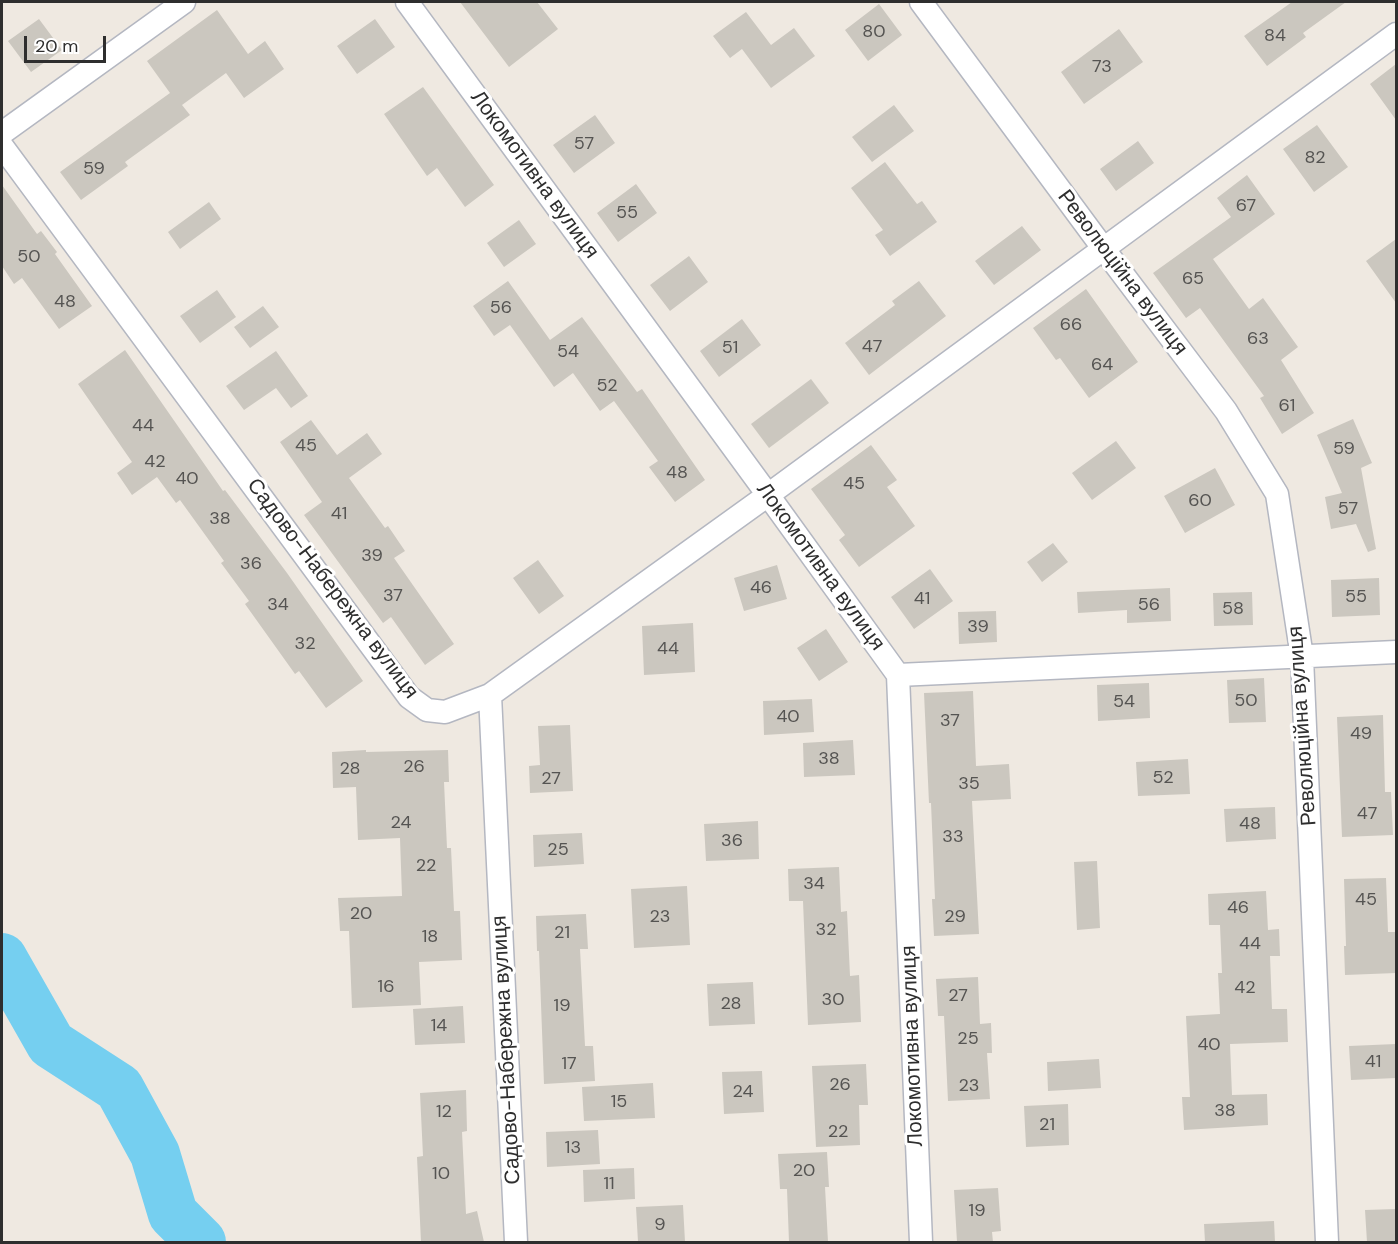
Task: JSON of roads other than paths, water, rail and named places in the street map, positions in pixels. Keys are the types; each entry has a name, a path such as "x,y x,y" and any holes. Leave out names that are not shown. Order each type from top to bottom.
{"street":[{"path":"2,133 184,2"},
{"name":"Локомотивна вулиця","path":"406,2 898,675 921,1242"},
{"name":"Революційна вулиця","path":"921,2 1226,411 1277,494 1302,657 1327,1242"},
{"path":"490,695 768,495 1396,34"},
{"name":"Садово-Набережна вулиця","path":"2,146 409,697 427,710 445,712 490,695 516,1242"},
{"path":"898,675 1396,652"}],"waterway":[{"path":"2,958 51,1044 119,1088 155,1154 173,1214 201,1242"}]}
